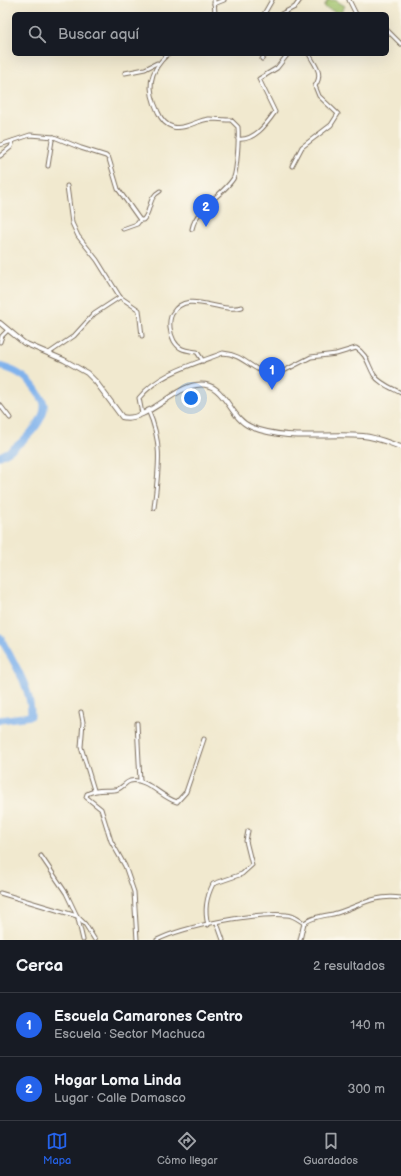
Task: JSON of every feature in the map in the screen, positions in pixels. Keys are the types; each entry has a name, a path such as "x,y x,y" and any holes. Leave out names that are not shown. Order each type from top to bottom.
{"street":[{"path":"214,0 215,12"},
{"path":"214,4 224,0"},
{"path":"265,12 272,0"},
{"path":"285,12 295,7 300,0"},
{"path":"349,0 355,12"},
{"path":"389,32 401,44"},
{"path":"125,73 146,69 166,56"},
{"path":"238,139 248,139 260,131 275,112 259,79 277,68 286,56"},
{"path":"292,166 302,147 332,125 338,114 316,92 315,86 320,77 320,72 310,56"},
{"path":"157,63 151,82 152,99 164,123 170,127 178,128 208,119 231,120 238,127 236,168 233,179 204,210 192,229"},
{"path":"0,145 30,135 54,137 106,156 109,160 118,190 140,220"},
{"path":"48,166 52,140 54,137"},
{"path":"0,156 11,147 13,141"},
{"path":"67,186 72,223 78,236 97,260 120,297 139,310 142,336"},
{"path":"123,229 137,224 140,220 145,218 154,194 160,191"},
{"path":"49,353 74,336 94,314 120,297"},
{"path":"203,361 197,352 183,351 177,346 172,336 170,324 170,317 173,312 185,302 193,302 233,310 242,307"},
{"path":"0,324 24,343 49,353 87,373 96,382 122,417 131,418 142,414 185,388 196,384 219,390 237,418 251,427 299,435 363,436 401,447"},
{"path":"0,342 2,336 8,330"},
{"path":"142,414 139,398 147,388 172,373 223,353 229,353 246,360 263,373 274,376 311,357 336,354 356,348 363,353 375,376 384,384 401,392"},
{"path":"0,405 10,418"},
{"path":"148,410 156,427 160,450 154,508"},
{"path":"81,712 83,722 81,747 94,790"},
{"path":"137,723 140,781"},
{"path":"137,940 134,892 125,866 111,841 101,809 86,797 87,794 94,790 116,790 129,781 140,781 168,799 177,802 186,792 204,739"},
{"path":"208,925 205,913 208,894 213,884 242,874 252,865 246,841 248,831"},
{"path":"41,856 66,893 77,917 82,940"},
{"path":"0,893 77,917 85,924 95,940"},
{"path":"300,940 304,923 312,918 334,914 364,901 389,896 401,898"},
{"path":"157,940 171,933 259,915 289,915 304,923"},
{"path":"217,923 223,940"}],"green space":[{"path":"328,0 335,0 345,6 341,12 335,12 324,7"}],"waterway":[{"path":"0,366 13,370 28,380 44,404 40,420 29,435 14,448 0,456"},
{"path":"0,637 25,685 31,716 0,720"}],"place":[{"name":"Hogar Loma Linda","path":"206,227"},
{"name":"Escuela Camarones Centro","path":"272,390"}]}
